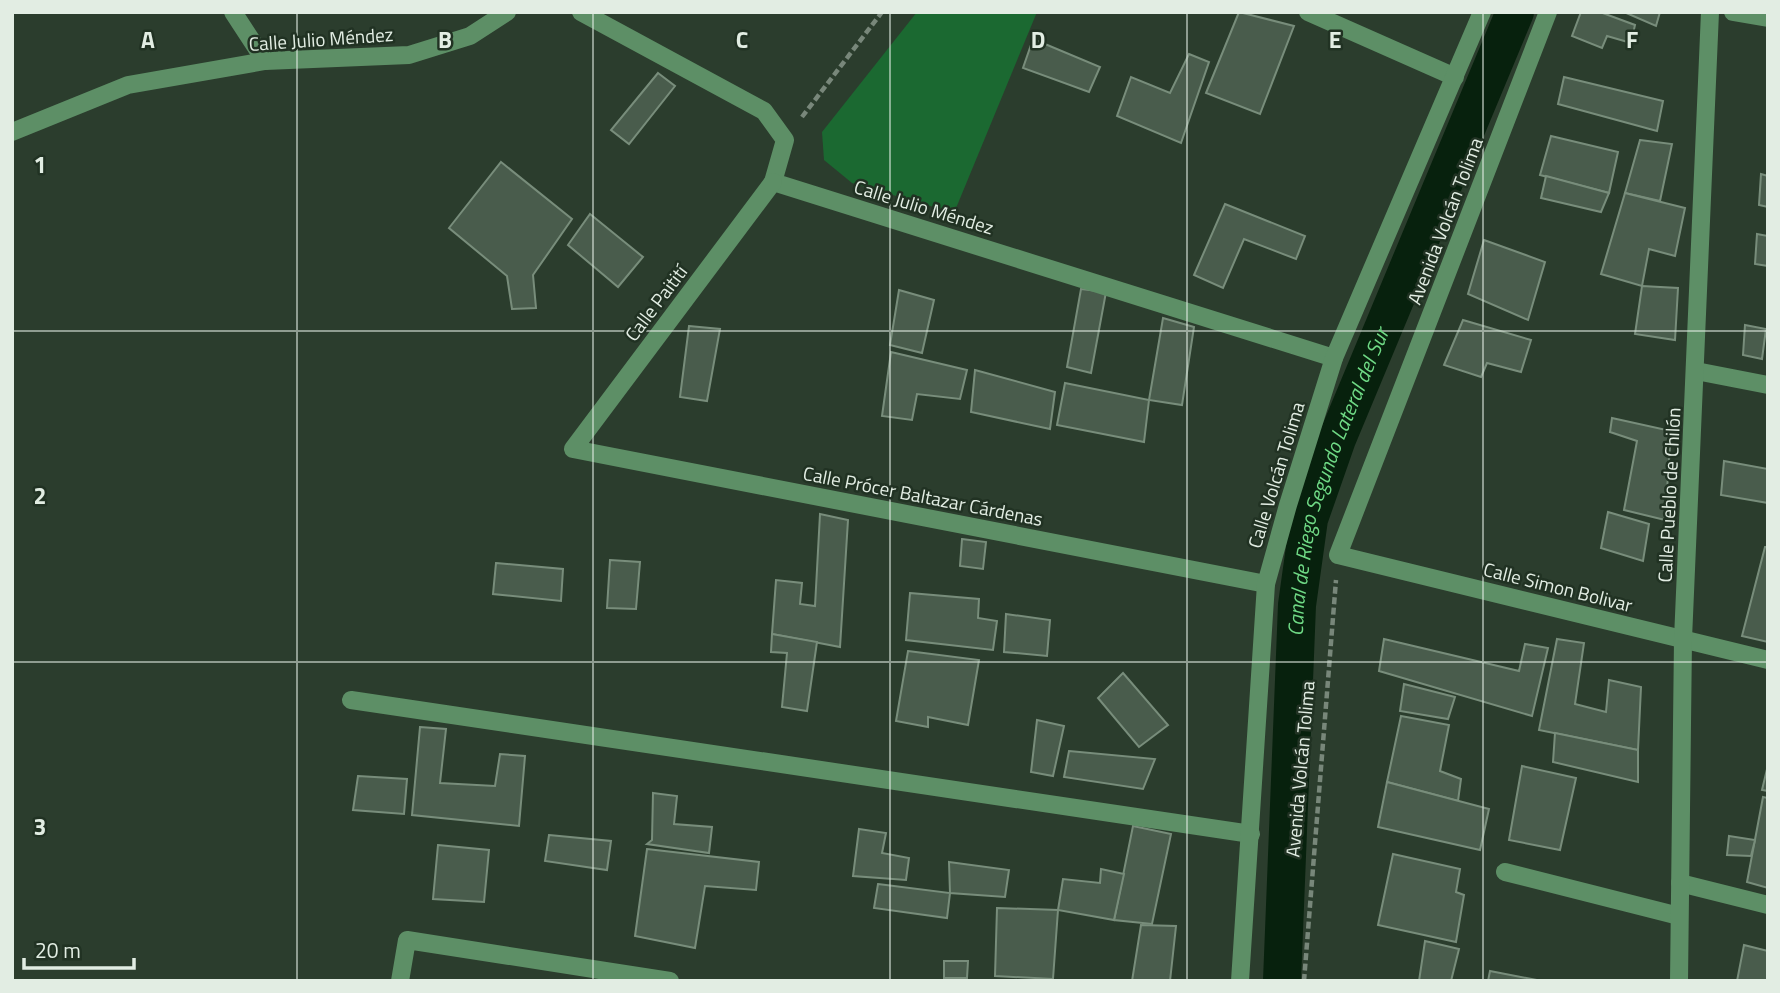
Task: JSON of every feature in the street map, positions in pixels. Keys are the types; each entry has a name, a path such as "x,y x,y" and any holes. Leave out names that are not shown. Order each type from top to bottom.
{"street":[{"path":"233,12 265,61"},
{"name":"Calle Julio Méndez","path":"12,132 128,85 265,61 410,55 470,36 507,12"},
{"path":"581,12 764,111 785,140 773,182"},
{"path":"1308,12 1455,77"},
{"name":"Calle Volcán Tolima","path":"1240,981 1266,584 1287,505 1334,358 1482,12"},
{"name":"Avenida Volcán Tolima","path":"1338,555 1548,12"},
{"name":"Calle Pueblo de Chilón","path":"1679,981 1683,639 1710,12"},
{"path":"1733,12 1768,18"},
{"name":"Calle Julio Méndez","path":"773,182 1334,358"},
{"name":"Calle Paitití","path":"573,449 773,182"},
{"path":"1696,372 1768,385"},
{"name":"Calle Prócer Baltazar Cárdenas","path":"573,449 1266,584"},
{"name":"Calle Simon Bolivar","path":"1338,555 1768,660"},
{"path":"351,700 1251,834"},
{"path":"1505,872 1679,916"},
{"path":"1680,883 1768,905"},
{"path":"400,981 407,940 670,981"}],"path":[{"path":"785,140 882,12"},
{"name":"Avenida Volcán Tolima","path":"1304,981 1338,555"}],"green space":[{"path":"917,12 1037,12 954,213 852,183 824,160 822,132"}],"building":[{"path":"1239,12 1294,26 1260,114 1206,93"},
{"path":"1581,12 1600,12 1635,25 1631,43 1607,36 1602,48 1572,36"},
{"path":"1624,12 1660,12 1656,26"},
{"path":"1033,39 1100,67 1089,92 1023,68"},
{"path":"1189,54 1209,62 1181,143 1117,116 1131,77 1170,93"},
{"path":"658,73 675,86 629,144 611,130"},
{"path":"1564,77 1663,101 1657,131 1558,104"},
{"path":"1551,136 1618,152 1609,193 1540,175"},
{"path":"1640,140 1672,144 1660,201 1625,193"},
{"path":"501,162 572,219 533,275 536,308 512,309 507,276 449,228"},
{"path":"1761,174 1768,176 1768,207 1759,205"},
{"path":"1546,176 1609,193 1601,212 1541,198"},
{"path":"1625,193 1685,208 1675,256 1649,249 1642,286 1601,274"},
{"path":"1225,204 1305,236 1296,259 1244,239 1223,288 1194,275"},
{"path":"590,214 643,257 618,287 568,245"},
{"path":"1757,234 1768,236 1768,266 1755,264"},
{"path":"1484,240 1545,262 1528,320 1468,294"},
{"path":"1642,286 1678,288 1675,340 1635,334"},
{"path":"1081,289 1106,292 1091,373 1067,367"},
{"path":"899,290 934,300 922,353 890,345"},
{"path":"1163,318 1194,327 1182,405 1149,400"},
{"path":"1463,320 1531,340 1521,372 1487,363 1481,377 1444,365"},
{"path":"1745,325 1766,329 1762,359 1743,355"},
{"path":"689,326 720,329 707,401 680,397"},
{"path":"891,352 967,370 960,399 917,394 912,420 882,416"},
{"path":"975,370 1055,392 1050,429 971,412"},
{"path":"1065,383 1149,400 1144,442 1057,425"},
{"path":"1612,418 1671,431 1665,520 1624,510 1637,441 1610,432"},
{"path":"1724,461 1768,469 1768,503 1721,495"},
{"path":"1608,512 1649,524 1643,561 1601,548"},
{"path":"820,514 848,520 840,647 772,634 776,580 802,583 800,604 815,606"},
{"path":"962,539 986,542 983,569 960,566"},
{"path":"1765,547 1768,547 1768,642 1742,636"},
{"path":"610,560 640,562 636,609 607,608"},
{"path":"496,563 563,569 561,601 493,594"},
{"path":"910,593 979,599 978,618 997,621 993,650 906,640"},
{"path":"1006,614 1050,620 1047,656 1004,652"},
{"path":"772,634 817,642 807,711 782,707 787,653 771,652"},
{"path":"1384,639 1519,671 1525,644 1548,648 1532,716 1379,671"},
{"path":"1557,639 1584,643 1575,704 1606,712 1609,680 1641,687 1638,750 1539,730"},
{"path":"908,651 979,660 968,725 928,717 928,727 896,721"},
{"path":"1123,673 1168,725 1139,747 1098,698"},
{"path":"1404,684 1455,697 1448,719 1400,711"},
{"path":"1401,716 1449,725 1440,771 1461,779 1458,801 1387,782"},
{"path":"1037,720 1064,726 1053,776 1031,772"},
{"path":"420,727 446,729 440,783 495,786 500,754 525,756 519,826 412,815"},
{"path":"1555,733 1638,750 1638,782 1553,762"},
{"path":"1069,751 1155,759 1143,789 1064,777"},
{"path":"1768,765 1768,791 1762,790"},
{"path":"1522,766 1576,778 1560,850 1509,840"},
{"path":"358,776 407,779 404,814 353,810"},
{"path":"1387,782 1489,809 1480,850 1378,827"},
{"path":"653,793 677,796 674,824 712,827 709,853 647,844 652,840"},
{"path":"1763,797 1768,798 1768,888 1747,882"},
{"path":"1133,826 1171,834 1152,924 1114,920"},
{"path":"859,829 886,833 882,853 909,858 906,880 853,876"},
{"path":"549,835 611,841 607,870 545,861"},
{"path":"1729,836 1755,840 1751,856 1727,855"},
{"path":"438,845 489,850 484,902 433,899"},
{"path":"647,849 759,862 756,890 705,886 695,948 635,936"},
{"path":"1393,854 1460,869 1456,892 1464,895 1456,942 1378,925"},
{"path":"949,862 1009,870 1005,897 950,893"},
{"path":"1101,869 1124,874 1114,920 1058,910 1063,879 1100,883"},
{"path":"878,884 950,893 947,918 874,908"},
{"path":"997,908 1058,910 1053,979 995,976"},
{"path":"1141,925 1176,926 1170,981 1132,981"},
{"path":"1425,941 1459,949 1451,981 1419,981"},
{"path":"1744,945 1768,951 1768,981 1737,981"},
{"path":"944,961 968,961 967,978 944,978"},
{"path":"1490,971 1542,981 1488,981"}],"waterway":[{"name":"Canal de Riego Segundo Lateral del Sur","path":"1282,981 1297,605 1309,519 1337,439 1515,12"}]}
